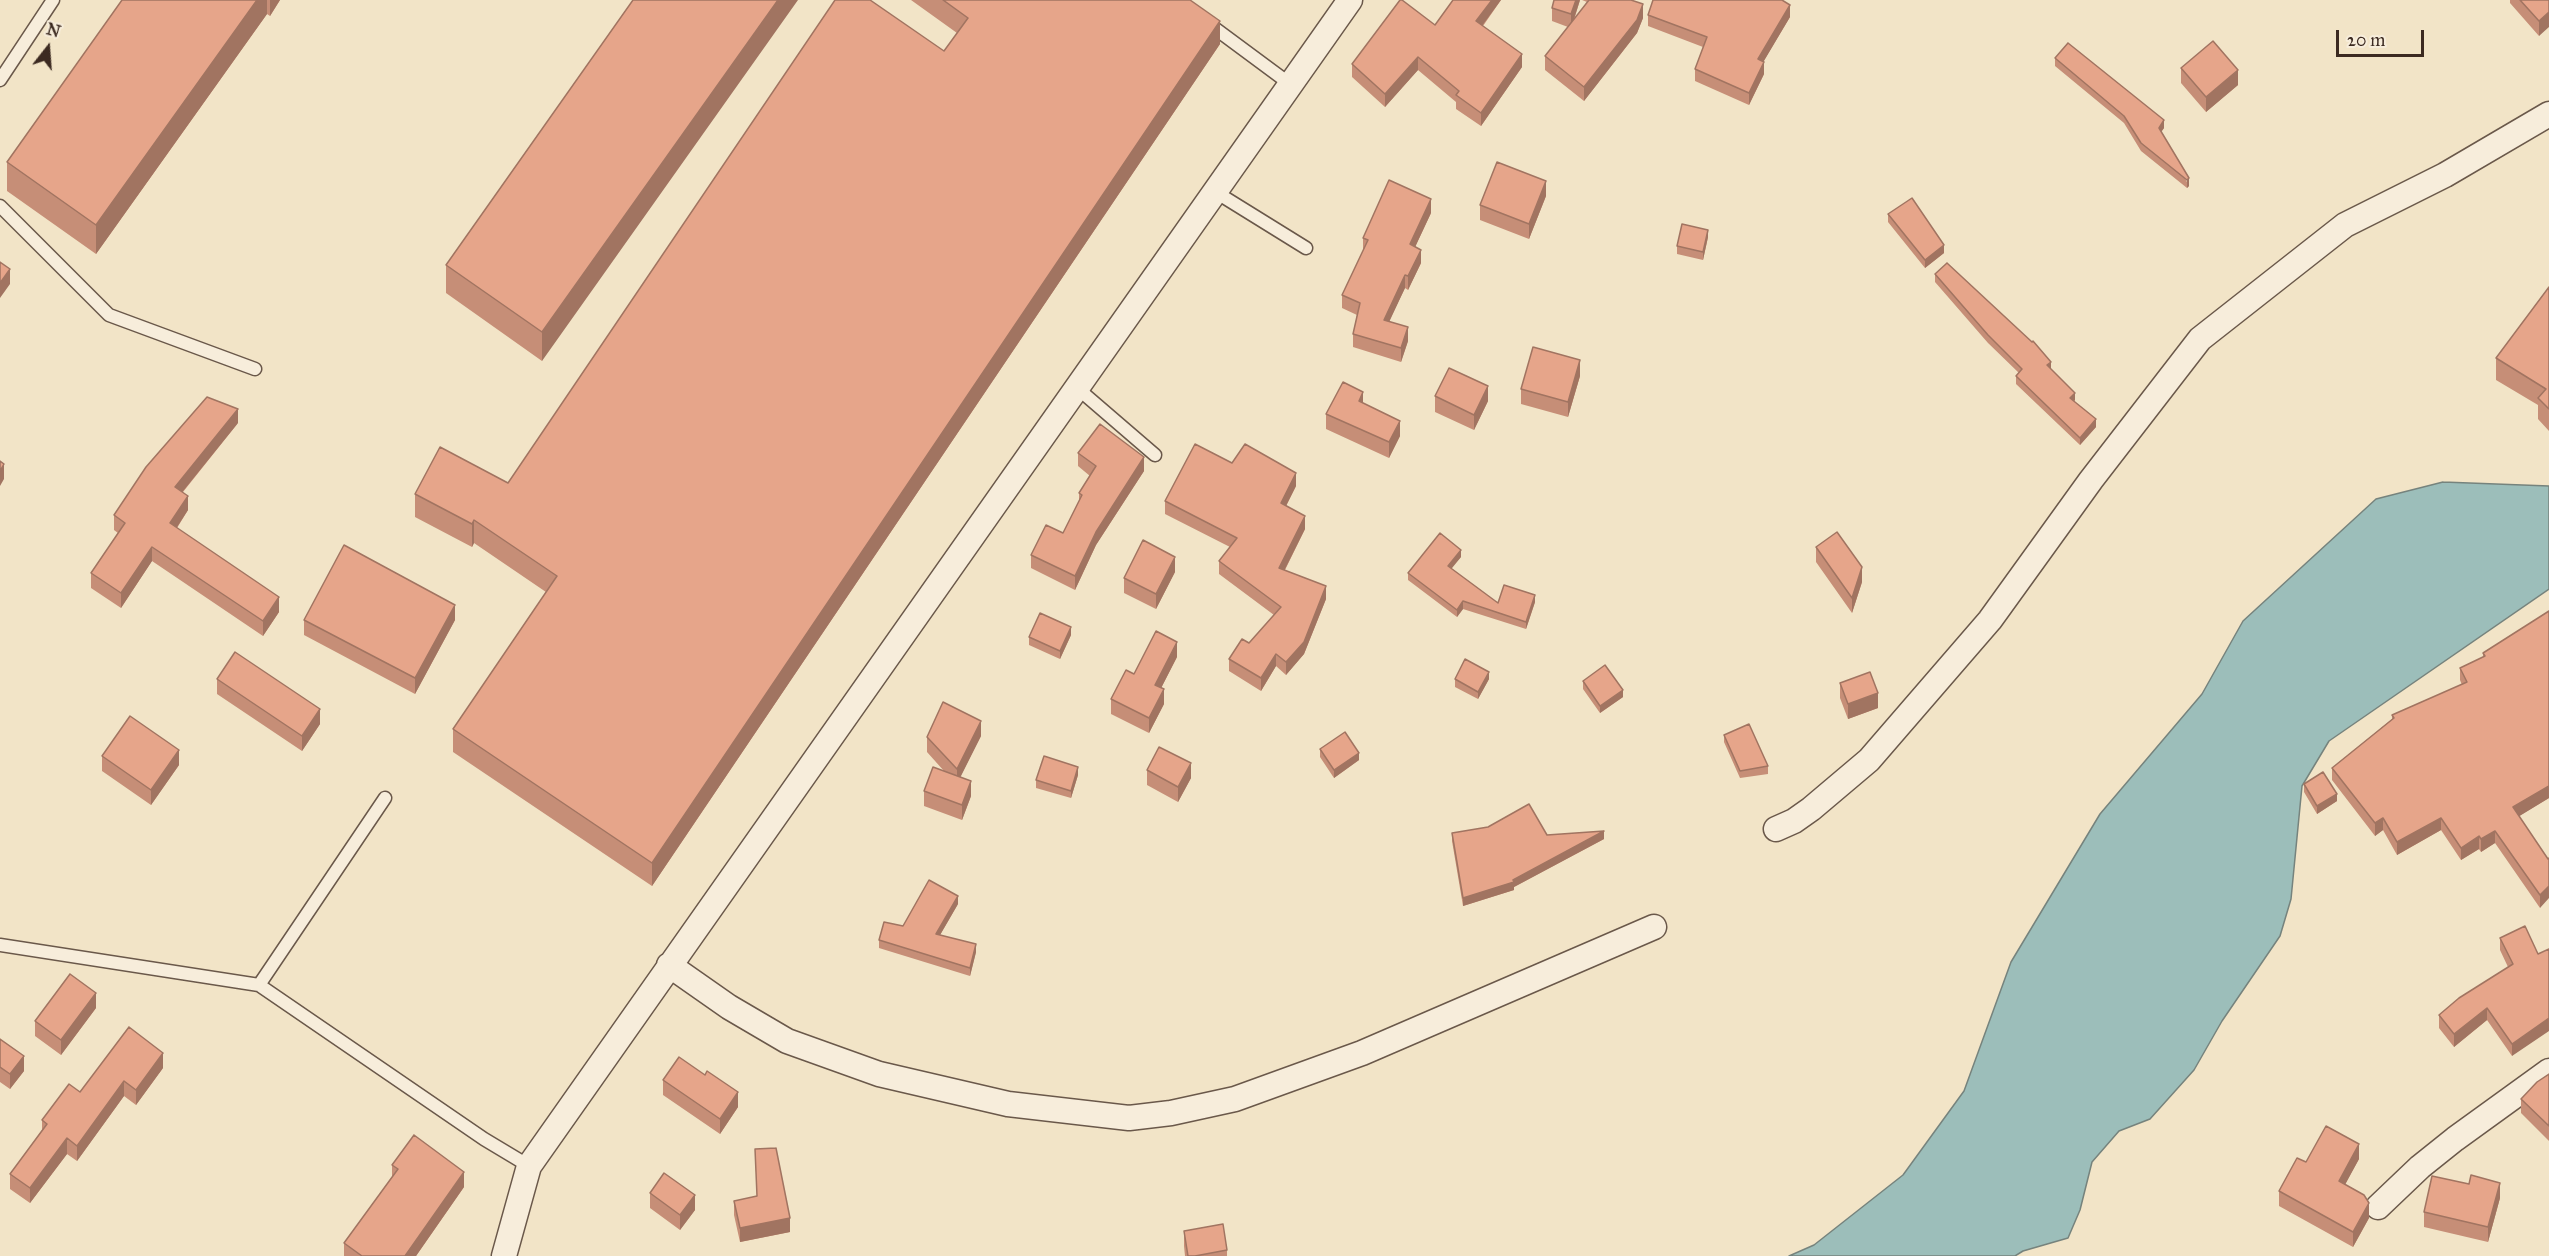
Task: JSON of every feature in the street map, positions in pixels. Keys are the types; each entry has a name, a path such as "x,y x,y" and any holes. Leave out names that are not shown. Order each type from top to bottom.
{"street":[{"path":"504,1256 529,1166 1214,190 1350,0"},
{"path":"1776,829 1794,821 1811,809 1869,760 1990,620 2091,480 2200,339 2345,225 2445,175 2549,114"},
{"path":"669,965 729,1008 787,1041 879,1074 1008,1104 1129,1118 1171,1113 1235,1099 1341,1060 1654,927"},
{"path":"2378,1207 2446,1146 2549,1071"}],"lane":[{"path":"0,81 53,0"},
{"path":"1203,20 1290,84"},
{"path":"1214,190 1306,248"},
{"path":"0,206 109,315 255,369"},
{"path":"1076,387 1155,455"},
{"path":"259,986 385,798"},
{"path":"0,945 259,986 484,1139 529,1166"}],"water":[{"path":"2443,482 2549,486 2549,589 2329,741 2302,786 2291,899 2280,936 2222,1021 2194,1070 2150,1119 2119,1131 2092,1162 2080,1210 2068,1238 2023,1251 2015,1256 1789,1256 1814,1245 1903,1175 1964,1091 2011,962 2100,814 2202,694 2243,621 2376,499"}],"building":[{"path":"122,0 257,0 96,225 7,162"},
{"path":"633,0 778,0 542,332 446,265"},
{"path":"835,0 870,0 944,51 968,18 943,0 1190,0 1220,21 652,863 453,729 557,576 474,520 472,524 415,494 440,447 508,483"},
{"path":"1400,0 1435,25 1453,0 1492,0 1476,21 1522,54 1481,113 1456,95 1459,91 1418,57 1385,94 1352,64"},
{"path":"1554,0 1576,0 1571,14 1552,8"},
{"path":"1589,0 1631,0 1643,4 1637,20 1584,87 1545,56"},
{"path":"1653,0 1782,0 1790,5 1758,59 1764,62 1749,93 1695,69 1707,37 1648,15"},
{"path":"2520,0 2549,0 2549,12 2539,21"},
{"path":"2213,41 2238,70 2206,97 2181,68"},
{"path":"2068,43 2164,120 2159,128 2189,178 2187,180 2141,143 2124,116 2055,58"},
{"path":"1497,162 1546,181 1529,224 1480,205"},
{"path":"1389,180 1431,199 1410,244 1421,250 1408,276 1405,275 1384,320 1408,327 1401,348 1353,334 1360,303 1342,295 1368,240 1363,238"},
{"path":"1912,198 1944,245 1925,260 1888,214"},
{"path":"1682,224 1708,230 1703,252 1677,246"},
{"path":"0,262 10,269 0,283"},
{"path":"1947,263 2033,341 2051,362 2047,365 2075,393 2070,398 2096,419 2080,438 2016,376 2022,369 1988,335 1935,274"},
{"path":"2549,287 2549,409 2538,398 2546,389 2496,358"},
{"path":"1533,347 1580,360 1568,402 1521,389"},
{"path":"1449,368 1488,386 1474,415 1435,396"},
{"path":"1343,382 1363,392 1359,401 1400,421 1389,442 1326,414"},
{"path":"207,397 238,409 175,487 188,496 170,523 279,597 263,621 152,547 121,593 91,573 125,523 114,515 146,467"},
{"path":"1100,424 1144,457 1096,532 1075,576 1031,555 1046,525 1063,533 1082,495 1079,493 1096,466 1078,453"},
{"path":"1195,444 1232,463 1245,444 1296,473 1281,503 1305,516 1279,568 1326,586 1304,642 1286,662 1276,654 1261,678 1229,659 1242,639 1249,643 1281,607 1219,561 1237,538 1165,501"},
{"path":"1837,532 1862,567 1852,598 1816,547"},
{"path":"1440,533 1461,550 1448,566 1498,603 1504,585 1535,595 1526,622 1463,601 1457,610 1408,573"},
{"path":"1143,540 1175,557 1156,594 1124,578"},
{"path":"344,545 455,605 415,678 304,620"},
{"path":"2549,611 2549,786 2513,807 2549,858 2549,886 2540,895 2495,831 2481,839 2479,836 2461,848 2441,818 2397,842 2383,818 2375,823 2332,768 2394,718 2392,715 2467,682 2460,668 2485,656 2483,653"},
{"path":"1040,613 1071,627 1060,651 1029,637"},
{"path":"1156,631 1177,642 1155,685 1164,689 1149,718 1111,699 1126,670 1134,674"},
{"path":"235,652 320,709 302,736 217,679"},
{"path":"1465,659 1489,672 1478,692 1455,679"},
{"path":"1605,665 1623,690 1600,706 1583,681"},
{"path":"1870,672 1878,693 1848,704 1840,683"},
{"path":"943,702 981,721 957,769 927,737"},
{"path":"130,716 179,750 151,790 102,756"},
{"path":"1749,724 1768,766 1740,771 1724,735"},
{"path":"1345,732 1359,753 1334,770 1320,749"},
{"path":"1159,747 1191,763 1178,787 1147,770"},
{"path":"1044,756 1078,767 1071,791 1036,780"},
{"path":"933,767 971,781 962,805 924,791"},
{"path":"2323,772 2337,794 2317,806 2304,784"},
{"path":"1529,804 1547,835 1604,831 1513,880 1514,882 1463,898 1452,833 1488,827"},
{"path":"929,880 958,896 936,934 976,944 970,968 879,940 884,922 903,926"},
{"path":"2525,926 2538,954 2549,949 2549,1018 2512,1044 2487,1008 2454,1034 2439,1015 2459,998 2513,964 2500,938"},
{"path":"70,974 96,993 61,1040 35,1021"},
{"path":"129,1027 163,1053 136,1090 124,1081 77,1146 67,1138 30,1188 10,1174 47,1124 42,1120 69,1084 80,1092"},
{"path":"0,1039 24,1056 10,1074 0,1067"},
{"path":"679,1057 705,1075 707,1071 738,1092 720,1119 663,1080"},
{"path":"2549,1074 2549,1126 2521,1099 2537,1082"},
{"path":"2326,1126 2359,1144 2339,1181 2364,1195 2369,1203 2353,1232 2279,1191 2297,1158 2306,1162"},
{"path":"414,1135 464,1172 405,1256 362,1256 344,1243 398,1169 392,1165"},
{"path":"776,1148 790,1218 740,1228 734,1201 757,1196 755,1149"},
{"path":"664,1173 695,1195 680,1215 650,1193"},
{"path":"2471,1175 2500,1183 2488,1227 2424,1212 2432,1176 2469,1184"},
{"path":"1223,1224 1227,1250 1188,1256 1184,1231"}]}
